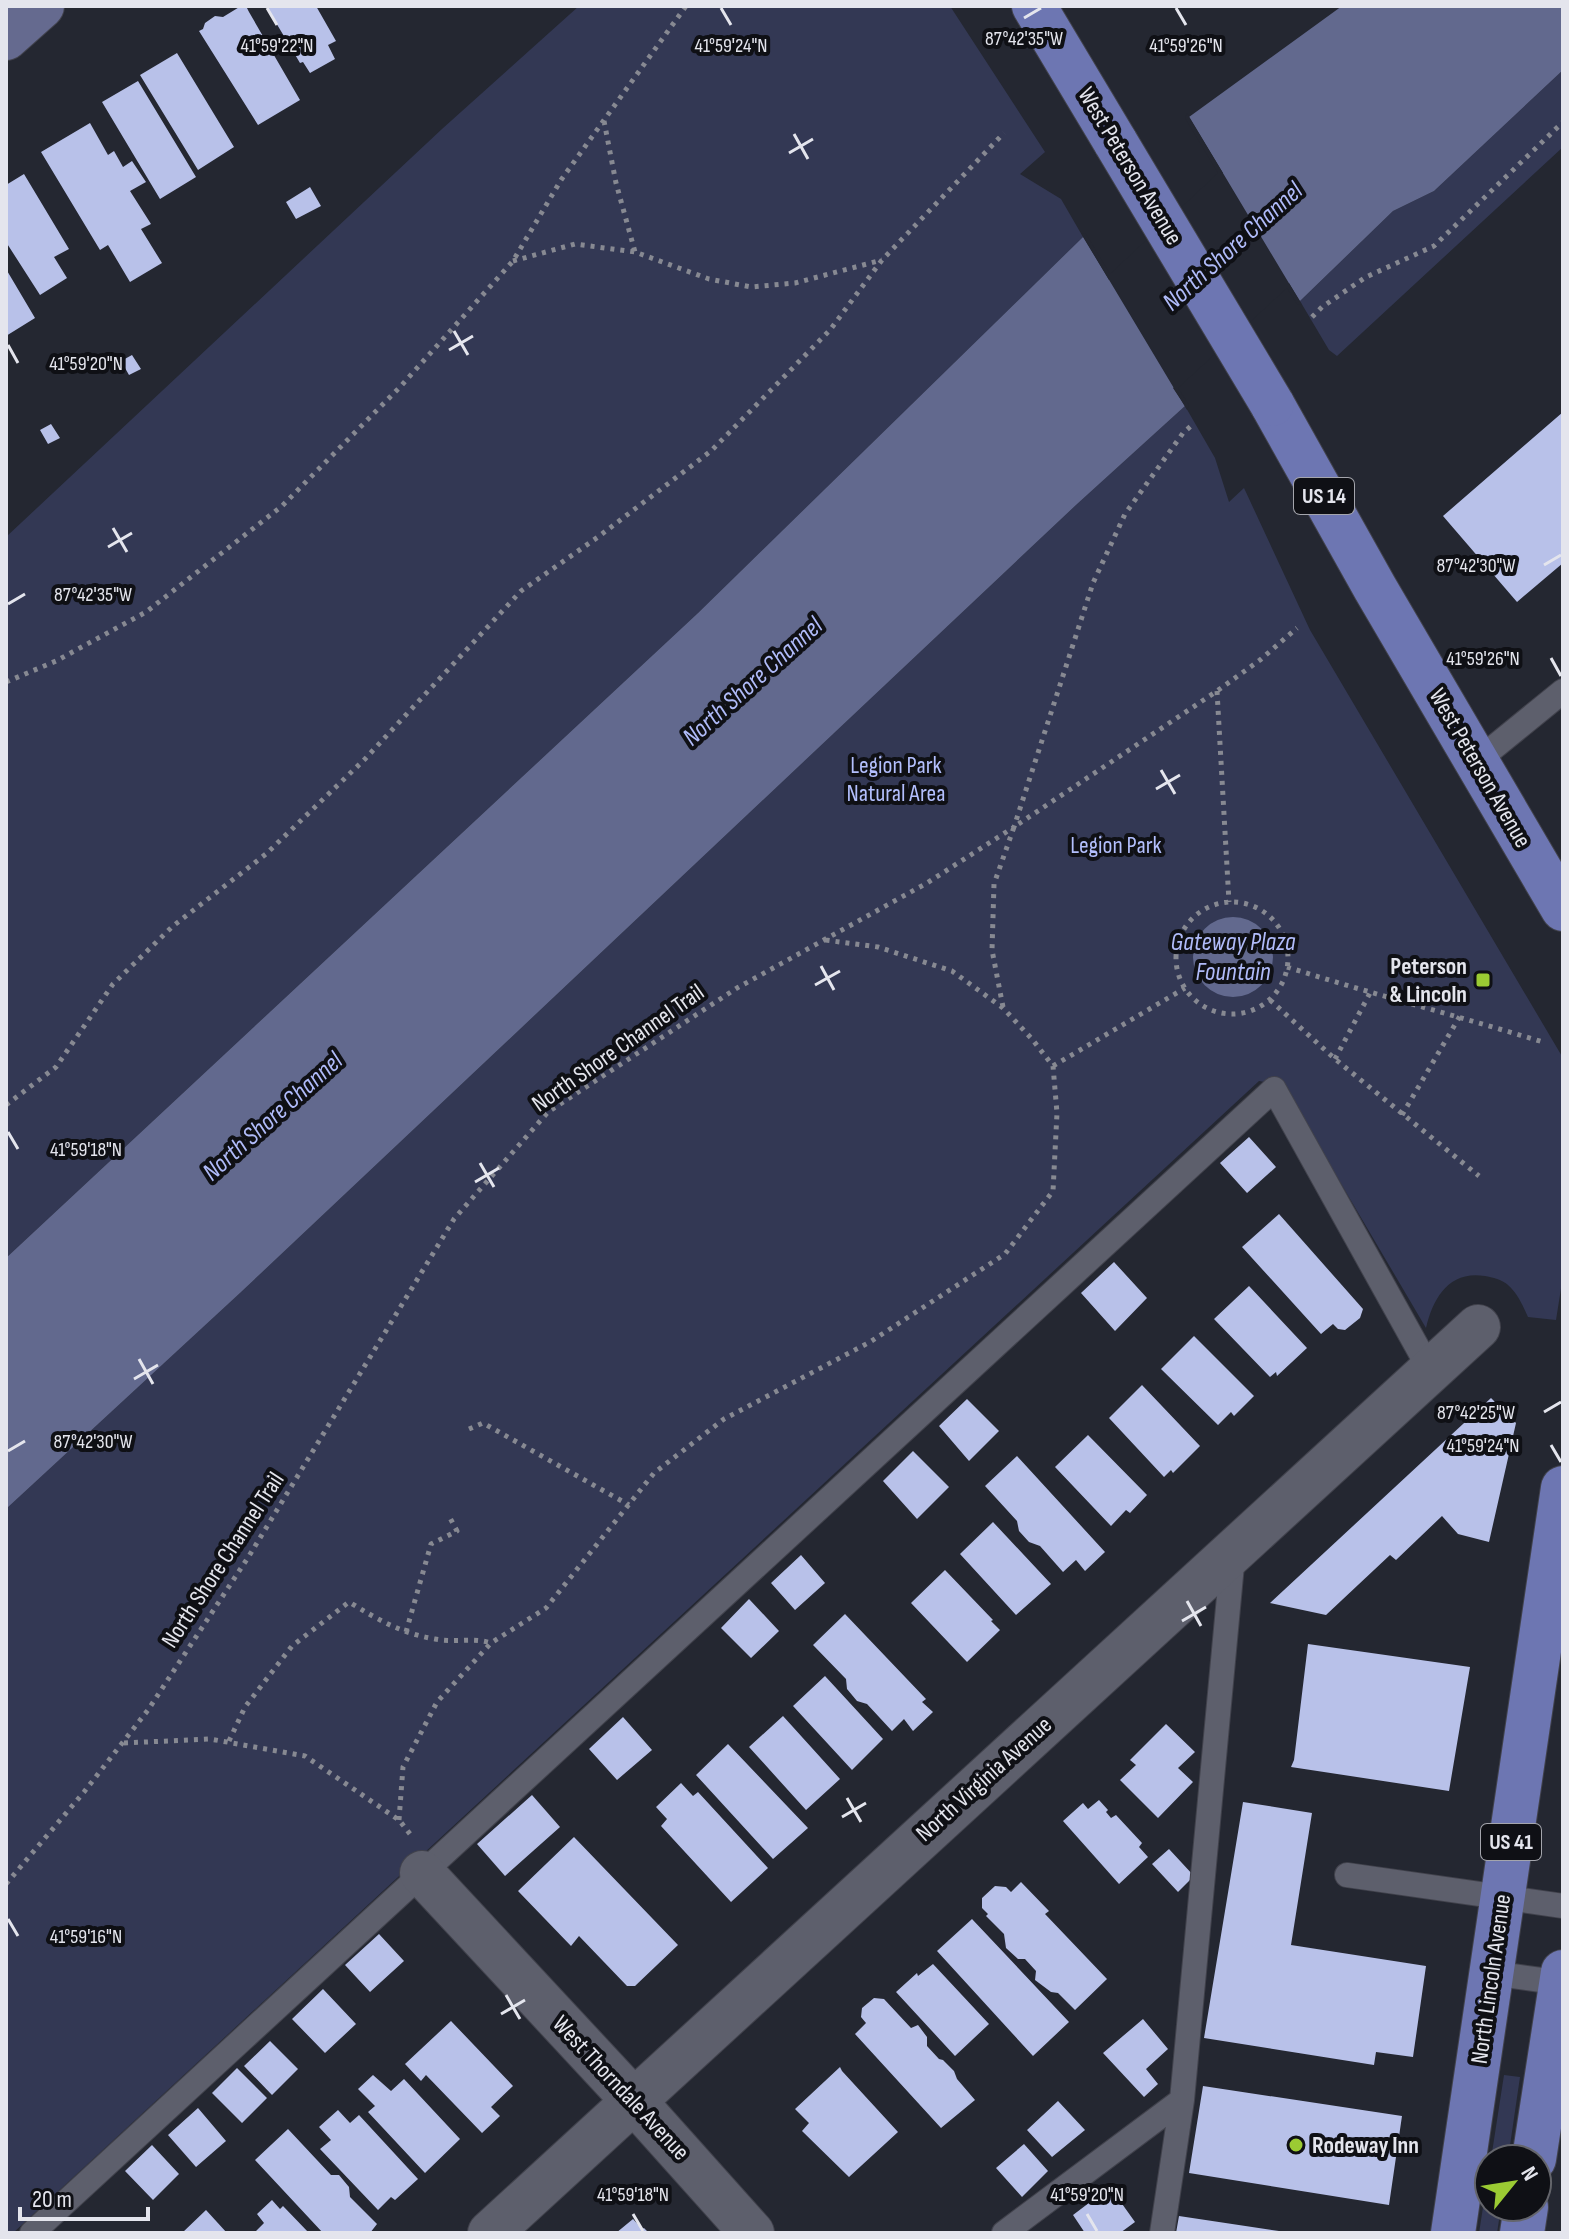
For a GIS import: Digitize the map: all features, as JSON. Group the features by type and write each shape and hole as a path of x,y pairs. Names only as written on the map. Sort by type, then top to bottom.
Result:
{"main road":[{"path":"6,38 42,6"},
{"name":"West Peterson Avenue","path":"1034,6 1272,404 1375,588 1563,909"},
{"name":"North Lincoln Avenue","path":"1453,2233 1563,1488"},
{"path":"1536,2143 1562,1979"}],"street":[{"name":"North Virginia Avenue","path":"490,2233 1478,1327"},
{"name":"West Thorndale Avenue","path":"428,1868 752,2233"}],"lane":[{"path":"1477,761 1563,691"},
{"path":"32,2233 1274,1089 1430,1370"},
{"path":"1162,2233 1182,2100 1233,1551"},
{"path":"1347,1875 1563,1906"},
{"path":"1491,1973 1562,1979"},
{"path":"1004,2233 1182,2100"}],"path":[{"path":"6,682 56,661 146,612 282,506 400,387 513,261 561,180 686,6"},
{"path":"603,119 635,252"},
{"path":"1312,317 1366,277 1434,246 1563,122"},
{"path":"6,1105 56,1067 113,984 173,926 266,854 332,791 521,591 711,451 830,330 882,260 1004,133"},
{"path":"513,261 575,244 635,252 709,279 751,287 795,283 882,260"},
{"path":"1003,1008 992,950 994,884 1093,583 1125,514 1191,426"},
{"name":"North Shore Channel Trail","path":"6,1884 148,1710 249,1556 454,1219 548,1112 737,988 927,883 1014,827 1217,691 1297,628"},
{"path":"1217,691 1229,902"},
{"path":"1229,902 1245,904 1261,910 1274,921 1288,951 1287,967 1282,985 1270,1000 1254,1011 1234,1015 1215,1012 1198,1003 1185,988 1177,970 1177,951 1183,933 1194,917 1210,907 1229,902"},
{"path":"399,1820 403,1767 437,1702 491,1643 546,1608 654,1473 724,1419 870,1342 1005,1254 1053,1191 1057,1113 1053,1066 1032,1039 1003,1008 952,971 878,947 824,940"},
{"path":"1287,967 1543,1042"},
{"path":"1053,1066 1185,988"},
{"path":"1335,1059 1370,993"},
{"path":"1270,1000 1335,1059 1479,1176"},
{"path":"1402,1115 1460,1016"},
{"path":"469,1429 483,1423 629,1505"},
{"path":"406,1632 431,1544 457,1531 450,1518"},
{"path":"229,1741 245,1707 292,1646 349,1602 394,1629 438,1640 482,1640 491,1643"},
{"path":"123,1743 210,1739 305,1756 399,1820 428,1868"}],"green space":[{"path":"579,6 950,6 1045,152 1020,174 1061,199 1083,237 698,613 6,1258 6,537 442,129"},
{"path":"1563,70 1563,147 1337,356 1329,350 1300,301 1393,211 1434,191"},
{"name":"Legion Park","path":"1185,406 1215,458 1229,502 1244,488 1310,630 1563,1058 1563,1276 1556,1320 1528,1317 1506,1283 1491,1277 1472,1275 1462,1277 1445,1288 1433,1306 1426,1328 1283,1085 1259,1081 13,2233 6,2233 6,1509"},
{"path":"1504,2075 1520,2077 1510,2143 1493,2143"},
{"path":"1481,2223 1499,2223 1497,2233 1479,2233"}],"water":[{"name":"North Shore Channel","path":"1342,6 1563,6 1563,70 1434,191 1393,211 1300,301 1289,283 1173,388 1185,406 6,1509 6,1258 698,613 1083,237 1109,280 1223,173 1189,117"},
{"name":"Gateway Plaza Fountain","path":"1225,917 1241,917 1262,928 1273,949 1273,965 1262,986 1241,997 1225,997 1211,991 1199,979 1193,965 1193,949 1199,935 1211,923"}],"pier":[{"path":"1187,113 1302,305 1297,304 1287,288 1178,388 1189,405 1187,410 1081,233 1086,234 1110,274 1218,173 1185,118"}],"building":[{"path":"246,6 300,100 258,125 199,31 215,16 223,17"},
{"path":"266,6 316,6 336,41 328,45 335,59 310,73 303,62 300,63"},
{"path":"177,53 234,147 198,170 140,75"},
{"path":"138,81 196,177 160,199 102,102"},
{"path":"90,123 108,155 114,151 123,167 132,161 146,182 130,191 151,224 141,229 162,263 130,282 108,245 100,250 41,152"},
{"path":"24,174 69,249 54,257 67,278 40,295 6,242 6,185"},
{"path":"310,187 321,206 296,219 286,202"},
{"path":"6,269 35,318 6,336"},
{"path":"132,355 141,369 129,375 121,361"},
{"path":"1563,412 1563,563 1517,602 1443,516"},
{"path":"51,424 60,438 48,444 40,430"},
{"path":"1249,1137 1276,1167 1247,1193 1220,1163"},
{"path":"1279,1214 1363,1309 1360,1318 1345,1330 1333,1324 1321,1334 1242,1247"},
{"path":"1114,1262 1147,1298 1115,1331 1081,1293"},
{"path":"1249,1286 1307,1348 1277,1376 1276,1372 1270,1377 1214,1319"},
{"path":"1194,1336 1254,1396 1234,1416 1231,1412 1218,1425 1161,1369"},
{"path":"1142,1385 1200,1446 1173,1473 1171,1470 1164,1477 1109,1418"},
{"path":"1491,1398 1516,1423 1489,1542 1458,1534 1442,1516 1396,1560 1390,1555 1326,1615 1270,1603"},
{"path":"967,1399 999,1431 969,1461 939,1426"},
{"path":"1088,1435 1147,1495 1130,1513 1126,1510 1111,1526 1055,1467"},
{"path":"913,1451 949,1487 917,1519 883,1481"},
{"path":"1017,1456 1105,1552 1085,1571 1076,1560 1063,1572 1040,1546 1029,1542 1019,1531 1017,1521 985,1486"},
{"path":"993,1522 1051,1584 1016,1615 960,1554"},
{"path":"801,1555 825,1583 795,1610 771,1583"},
{"path":"945,1570 1000,1630 967,1662 911,1603"},
{"path":"749,1599 779,1631 751,1658 721,1628"},
{"path":"845,1614 926,1699 922,1702 933,1712 913,1731 904,1719 892,1731 867,1704 857,1701 847,1689 846,1679 813,1645"},
{"path":"1308,1644 1470,1667 1449,1791 1291,1767"},
{"path":"825,1676 883,1739 852,1770 793,1706"},
{"path":"783,1716 840,1779 806,1810 749,1747"},
{"path":"623,1717 652,1750 617,1780 589,1749"},
{"path":"1166,1724 1195,1752 1178,1768 1193,1782 1158,1818 1120,1780 1136,1765 1130,1760"},
{"path":"728,1744 808,1828 773,1859 696,1775"},
{"path":"681,1783 693,1796 698,1792 768,1868 731,1902 661,1826 667,1819 656,1807"},
{"path":"532,1795 560,1827 505,1876 477,1844"},
{"path":"1099,1800 1111,1818 1116,1815 1142,1843 1139,1847 1148,1857 1119,1884 1063,1821 1083,1803 1088,1809"},
{"path":"1243,1802 1312,1813 1291,1945 1426,1966 1413,2057 1376,2052 1374,2065 1204,2038"},
{"path":"574,1837 678,1945 635,1986 627,1986 579,1936 571,1946 518,1891"},
{"path":"1169,1849 1194,1876 1178,1892 1152,1864"},
{"path":"1021,1882 1049,1911 1045,1914 1107,1979 1075,2010 1058,1993 1051,1992 1035,1980 1036,1971 1025,1959 1018,1959 1006,1948 1004,1934 982,1908 982,1898 995,1886 1006,1887 1011,1892"},
{"path":"972,1919 1069,2022 1033,2056 937,1951"},
{"path":"379,1934 404,1961 370,1992 345,1965"},
{"path":"933,1964 989,2024 955,2056 896,1992 917,1973 918,1976"},
{"path":"323,1989 356,2024 325,2053 292,2019"},
{"path":"874,1998 884,1999 911,2028 918,2025 927,2037 927,2046 954,2071 975,2100 941,2128 855,2034 866,2023 861,2017 862,2008"},
{"path":"1143,2019 1168,2049 1146,2069 1158,2084 1144,2097 1103,2053"},
{"path":"451,2021 513,2086 491,2107 500,2116 482,2133 426,2075 421,2081 405,2064"},
{"path":"270,2041 298,2069 272,2095 244,2066"},
{"path":"840,2067 898,2132 849,2177 802,2131 809,2123 795,2109"},
{"path":"237,2068 267,2098 242,2123 212,2093"},
{"path":"373,2075 391,2091 404,2079 460,2139 425,2173 368,2112 375,2106 358,2089"},
{"name":"Rodeway Inn","path":"1203,2086 1402,2116 1389,2205 1189,2173"},
{"path":"1058,2101 1085,2130 1052,2157 1027,2130"},
{"path":"198,2108 226,2141 196,2167 168,2135"},
{"path":"338,2110 350,2123 359,2115 418,2179 395,2200 391,2197 378,2210 320,2149 331,2140 319,2127"},
{"path":"288,2129 331,2175 339,2175 349,2187 350,2197 377,2224 370,2233 323,2233 255,2160"},
{"path":"1024,2144 1048,2171 1022,2197 996,2168"},
{"path":"152,2145 179,2174 153,2200 125,2171"},
{"path":"1110,2187 1135,2222 1120,2233 1085,2233 1073,2215"},
{"path":"272,2200 280,2209 283,2206 309,2233 254,2233 264,2223 257,2214"},
{"path":"206,2210 227,2233 182,2233"},
{"path":"1179,2216 1279,2231 1176,2233"},
{"path":"633,2219 649,2233 616,2233"}],"place":[{"name":"Peterson & Lincoln","path":"1483,980"},
{"name":"Rodeway Inn","path":"1296,2145"}],"park label":[{"name":"Legion Park Natural Area","path":"896,779"}]}
